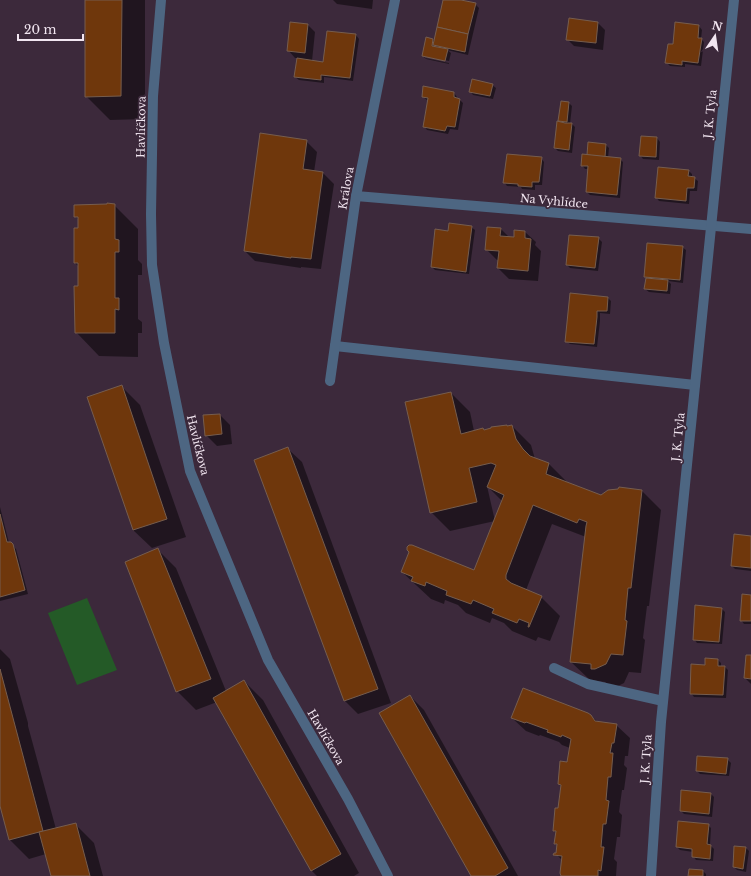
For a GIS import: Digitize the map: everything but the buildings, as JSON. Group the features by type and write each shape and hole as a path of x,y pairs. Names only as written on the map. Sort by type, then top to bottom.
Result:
{"street":[{"name":"Havlíčkova","path":"161,0 153,96 151,214 152,265 164,343 190,471 268,660 348,799 388,876"},
{"name":"Králova","path":"330,382 356,196 395,0"},
{"name":"J. K. Tyla","path":"651,876 663,702 734,0"},
{"name":"Na Vyhlídce","path":"356,196 751,229"},
{"path":"335,346 695,385"},
{"path":"554,668 588,684 663,702"}],"green space":[{"path":"87,598 117,670 77,685 48,613"}]}
